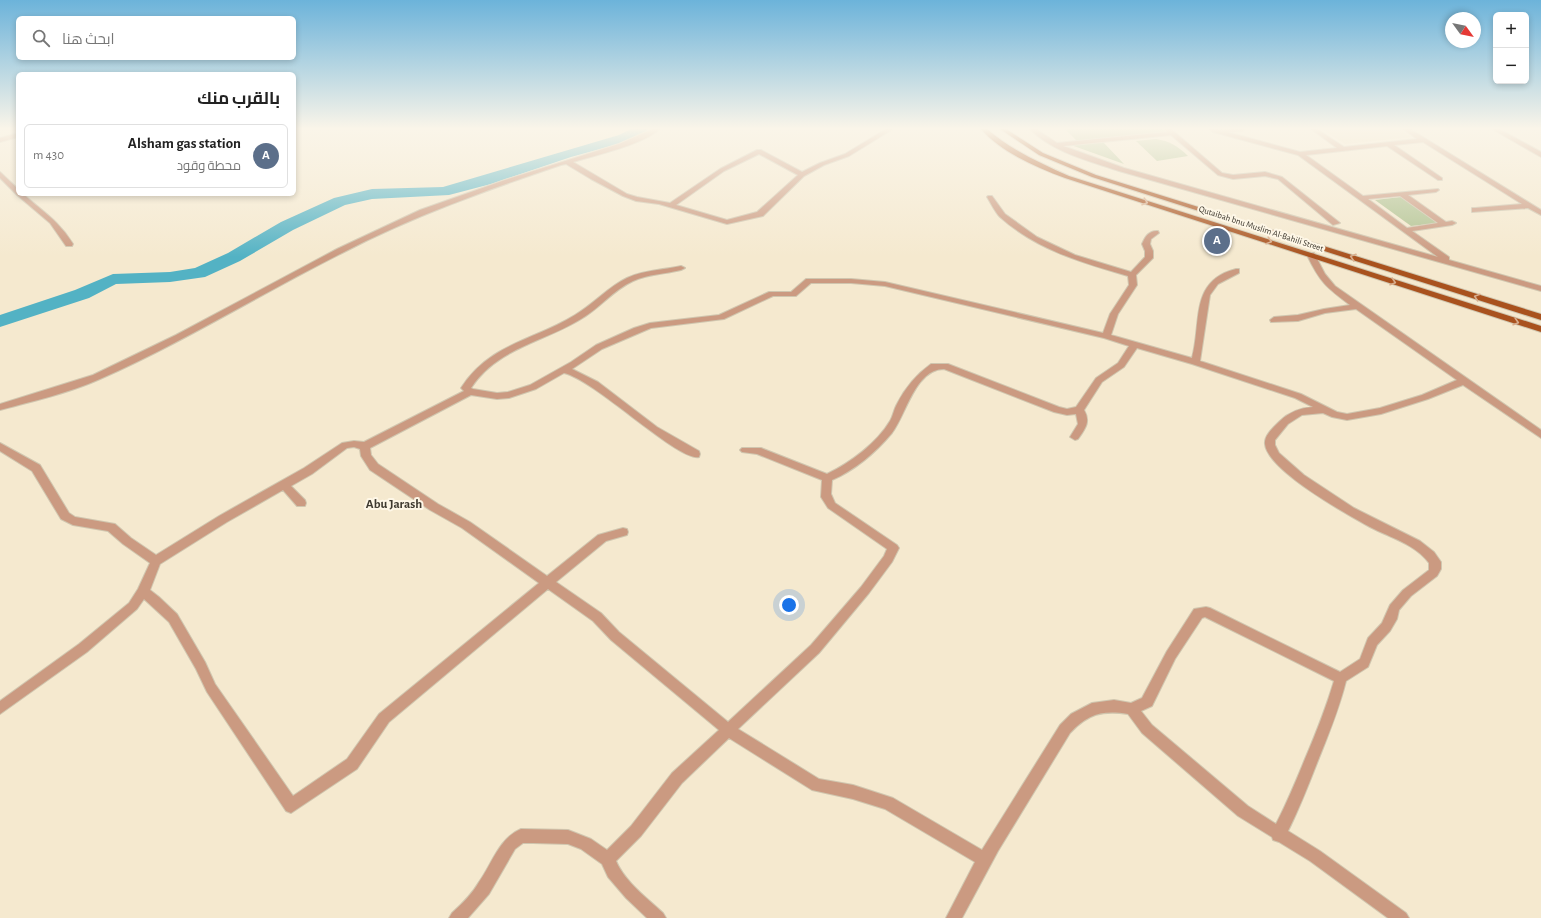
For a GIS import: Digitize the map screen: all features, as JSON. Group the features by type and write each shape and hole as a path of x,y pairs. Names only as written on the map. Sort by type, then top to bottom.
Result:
{"main road":[{"name":"Qutaibah bnu Muslim Al-Bahili Street","path":"1055,172 1066,177 1541,329"},
{"name":"Qutaibah bnu Muslim Al-Bahili Street","path":"1084,172 1541,317"}],"street":[{"path":"0,407 69,387 96,376 198,328 299,271 406,220 463,197 538,172"},
{"path":"583,172 625,195 671,205 727,222 760,214 802,175 808,172"},
{"path":"671,205 719,172"},
{"path":"796,172 802,175"},
{"path":"1135,172 1541,289"},
{"path":"1217,172 1220,174 1233,177 1265,174 1280,178 1336,223"},
{"path":"1325,172 1451,263"},
{"path":"1429,172 1440,179"},
{"path":"1475,172 1541,213"},
{"path":"0,174 16,191"},
{"path":"1362,198 1436,190"},
{"path":"1402,194 1448,224 1406,230"},
{"path":"22,196 49,217 58,227 69,244"},
{"path":"990,197 1002,215 1034,239 1072,257 1132,274"},
{"path":"1475,210 1529,206"},
{"path":"1132,274 1149,258 1149,251 1146,244 1148,238 1155,233"},
{"path":"1311,255 1321,275 1332,288 1541,435"},
{"path":"470,392 466,388 477,370 501,353 568,323 629,280 681,268"},
{"path":"1195,362 1199,352 1202,309 1205,296 1216,282 1236,270"},
{"path":"1106,336 1114,314 1134,285 1132,274"},
{"path":"0,708 116,622 133,606 143,592 156,561 223,519 308,471 345,445 354,444 365,446 470,392 497,396 509,395 533,387 599,347 637,330 650,326 721,317 772,294 794,294 809,281 851,280 885,284 1106,336 1134,346 1195,362 1280,389 1298,396 1323,410 1335,415 1347,417 1363,415 1425,397 1464,381"},
{"path":"1274,320 1298,318 1324,311 1358,306"},
{"path":"745,450 758,450 827,478 838,474 866,452 887,431 910,391 934,366 944,366 1057,410 1067,412 1079,410 1099,380 1121,365 1134,346"},
{"path":"563,370 570,370 582,376 635,413 649,426 695,454"},
{"path":"1075,437 1084,421 1084,417 1079,410"},
{"path":"1278,835 1291,810 1334,703 1341,678 1364,662 1369,653 1372,642 1391,619 1394,608 1407,593 1433,573 1435,569 1435,562 1422,548 1376,525 1324,495 1286,467 1275,454 1270,445 1271,438 1289,417 1299,412 1323,410"},
{"path":"0,446 36,468 65,516 73,521 111,527 127,541 156,561"},
{"path":"365,446 366,456 374,467 434,508 466,525 597,617 615,636 728,730 817,785 853,792 888,803 985,860"},
{"path":"607,858 618,851 638,830 659,798 677,778 815,649 865,590 888,559 892,548 883,538 836,510 827,500 825,490 827,478"},
{"path":"284,485 301,502"},
{"path":"143,592 155,600 173,618 202,666 211,688 291,806 352,764 384,718 548,582 602,538 623,532"},
{"path":"954,918 985,860 1066,730 1076,718 1092,709 1114,706 1132,709 1147,702 1171,655 1198,613 1206,612 1226,621 1341,678"},
{"path":"1132,709 1147,730 1243,811 1278,835 1316,856 1401,918"},
{"path":"457,918 468,908 484,889 510,844 521,836 568,837 586,844 607,858 613,872 631,893 658,918"}],"green space":[{"path":"1401,197 1439,223 1411,226 1375,200"}],"waterway":[{"path":"0,321 82,294 113,279 170,277 199,273 234,257 287,226 340,201 372,194 443,192 512,172"}],"place":[{"name":"Alsham gas station","path":"1217,241"}],"district":[{"name":"Abu Jarash","path":"394,504"}]}
